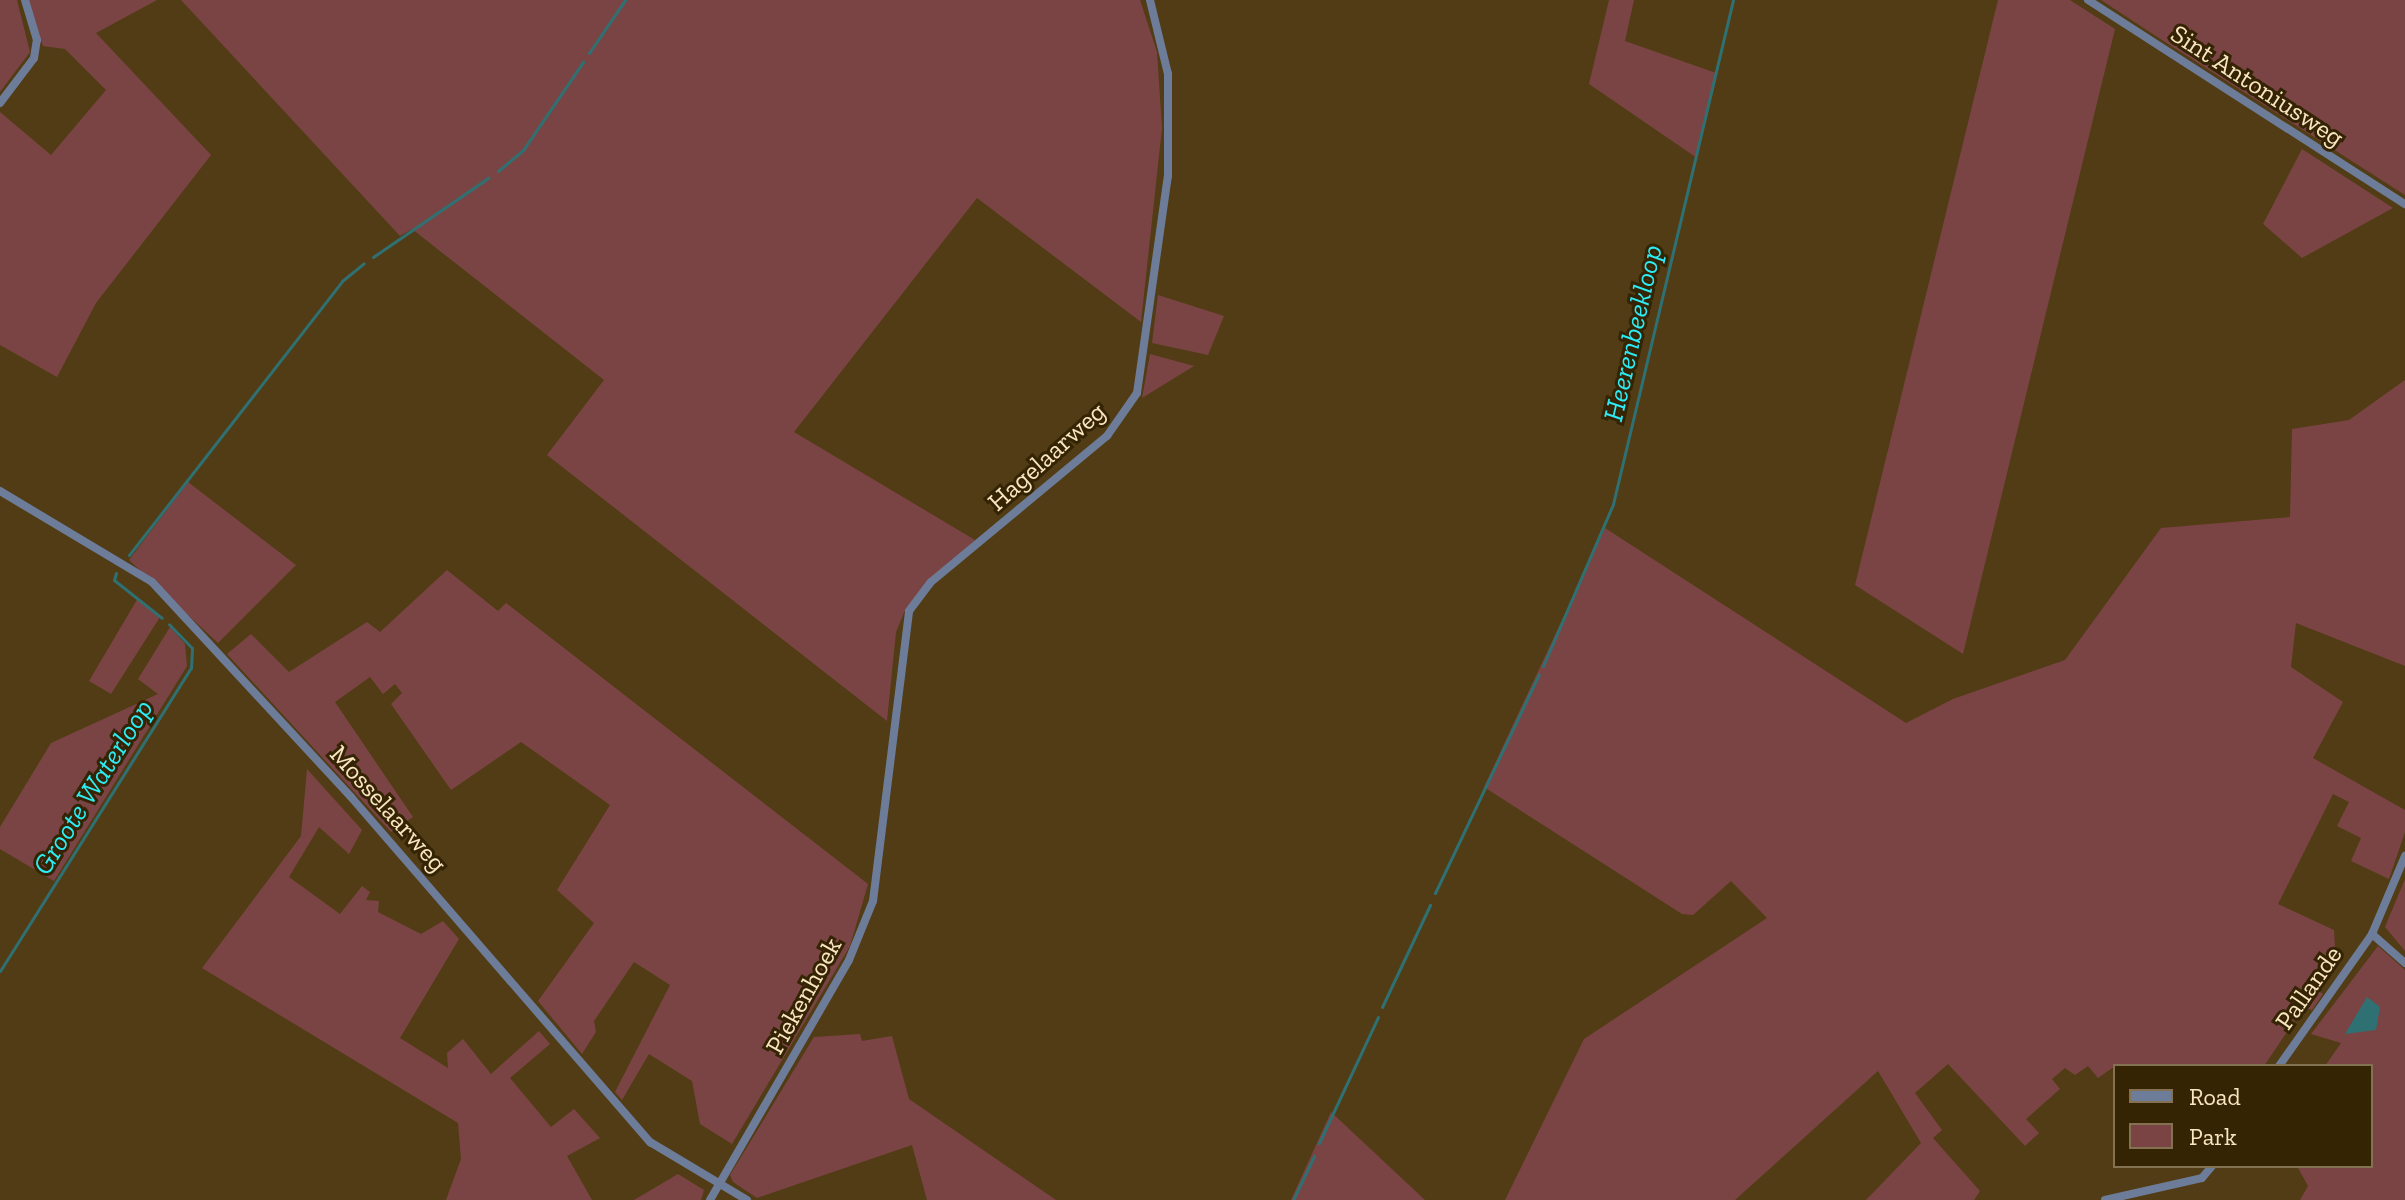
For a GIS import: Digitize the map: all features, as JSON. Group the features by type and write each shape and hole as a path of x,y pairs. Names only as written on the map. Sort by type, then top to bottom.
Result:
{"street":[{"path":"0,103 34,58 37,40 25,0"},
{"name":"Hagelaarweg","path":"888,815 901,637 914,602 1107,436 1137,393 1168,176 1168,74 1150,0"},
{"name":"Sint Antoniusweg","path":"2088,0 2405,204"},
{"name":"Mosselaarweg","path":"0,491 152,582 351,797 650,1142 747,1200"},
{"name":"Piekenhoek","path":"710,1200 864,927 888,815"},
{"name":"Pallande","path":"2280,1064 2372,934 2405,856"},
{"path":"2372,934 2405,963"},
{"path":"2105,1200 2202,1178 2210,1168"}],"green space":[{"path":"0,0 17,0 30,52 0,92"},
{"path":"28,0 157,0 96,33 211,155 96,303 57,377 0,345 0,112 51,155 106,90 65,49 43,46"},
{"path":"181,0 1140,0 1157,52 1162,128 1141,322 977,198 794,432 975,540 906,608 896,632 887,721 547,455 604,380 412,229 400,236"},
{"path":"1609,0 1634,0 1625,41 1716,73 1697,158 1589,84"},
{"path":"1998,0 2070,0 2115,29 1963,654 1855,585"},
{"path":"2101,0 2405,0 2405,195 2162,40"},
{"path":"2302,149 2393,208 2302,258 2263,224"},
{"path":"1158,295 1224,316 1208,355 1152,343"},
{"path":"1150,354 1194,366 1142,398"},
{"path":"2405,380 2405,666 2296,623 2291,667 2343,702 2313,758 2405,810 2405,832 2389,879 2351,861 2361,838 2337,826 2349,802 2333,794 2278,904 2334,930 2335,947 2306,982 2323,994 2312,1010 2304,1007 2265,1064 2113,1064 2113,1067 2098,1078 2088,1066 2075,1075 2065,1068 2052,1079 2060,1089 2026,1119 2039,1133 2025,1146 1948,1064 1915,1093 1942,1130 1933,1138 1980,1191 1974,1200 1866,1200 1921,1143 1878,1071 1735,1200 1505,1200 1584,1039 1767,918 1731,881 1693,915 1682,914 1484,787 1605,528 1906,723 1953,699 2065,660 2161,528 2290,517 2292,429 2349,420"},
{"path":"188,482 296,565 218,643 129,560"},
{"path":"447,570 498,611 506,603 868,884 850,946 732,1144 700,1124 692,1081 649,1054 622,1100 615,1092 670,985 634,962 594,1021 596,1032 582,1054 538,1001 594,923 557,890 610,805 521,742 451,790 391,704 402,693 395,684 383,694 370,677 335,702 413,817 391,832 227,654 251,634 289,672 367,622 380,632"},
{"path":"138,598 160,617 111,694 89,681"},
{"path":"170,627 185,644 187,666 54,881 0,849 0,827 51,743 158,694 138,679"},
{"path":"307,769 362,830 349,854 319,827 289,877 340,914 362,886 370,892 366,900 379,901 378,912 421,934 443,921 459,939 400,1038 448,1068 447,1053 463,1039 491,1074 539,1031 550,1044 510,1078 551,1127 574,1109 600,1138 567,1156 592,1200 446,1200 461,1159 458,1123 202,968 301,836"},
{"path":"2405,879 2405,951 2385,927"},
{"path":"2378,946 2405,970 2405,1200 2300,1200 2308,1186 2298,1168 2373,1168 2373,1064 2326,1064 2341,1043 2311,1034"},
{"path":"860,1034 862,1041 892,1036 909,1099 1056,1200 927,1200 912,1145 757,1198 733,1182 730,1175 814,1037"},
{"path":"1331,1112 1425,1200 1291,1200"},
{"path":"678,1174 704,1190 701,1200 634,1200"}],"water":[{"path":"2367,997 2380,1007 2376,1030 2345,1034"}],"waterway":[{"name":"Groote Waterloop","path":"589,53 625,0"},
{"name":"Heerenbeekloop","path":"1543,666 1613,504 1733,0"},
{"name":"Groote Waterloop","path":"498,171 523,150 583,62"},
{"name":"Groote Waterloop","path":"373,257 488,178"},
{"name":"Groote Waterloop","path":"129,555 342,281 364,263"},
{"name":"Groote Waterloop","path":"116,573 114,580 162,618"},
{"name":"Groote Waterloop","path":"0,971 191,668 192,648 169,624"},
{"name":"Heerenbeekloop","path":"1435,893 1539,674"},
{"name":"Heerenbeekloop","path":"1382,1007 1430,905"},
{"name":"Heerenbeekloop","path":"1319,1143 1378,1017"},
{"name":"Heerenbeekloop","path":"1293,1200 1314,1156"}]}
